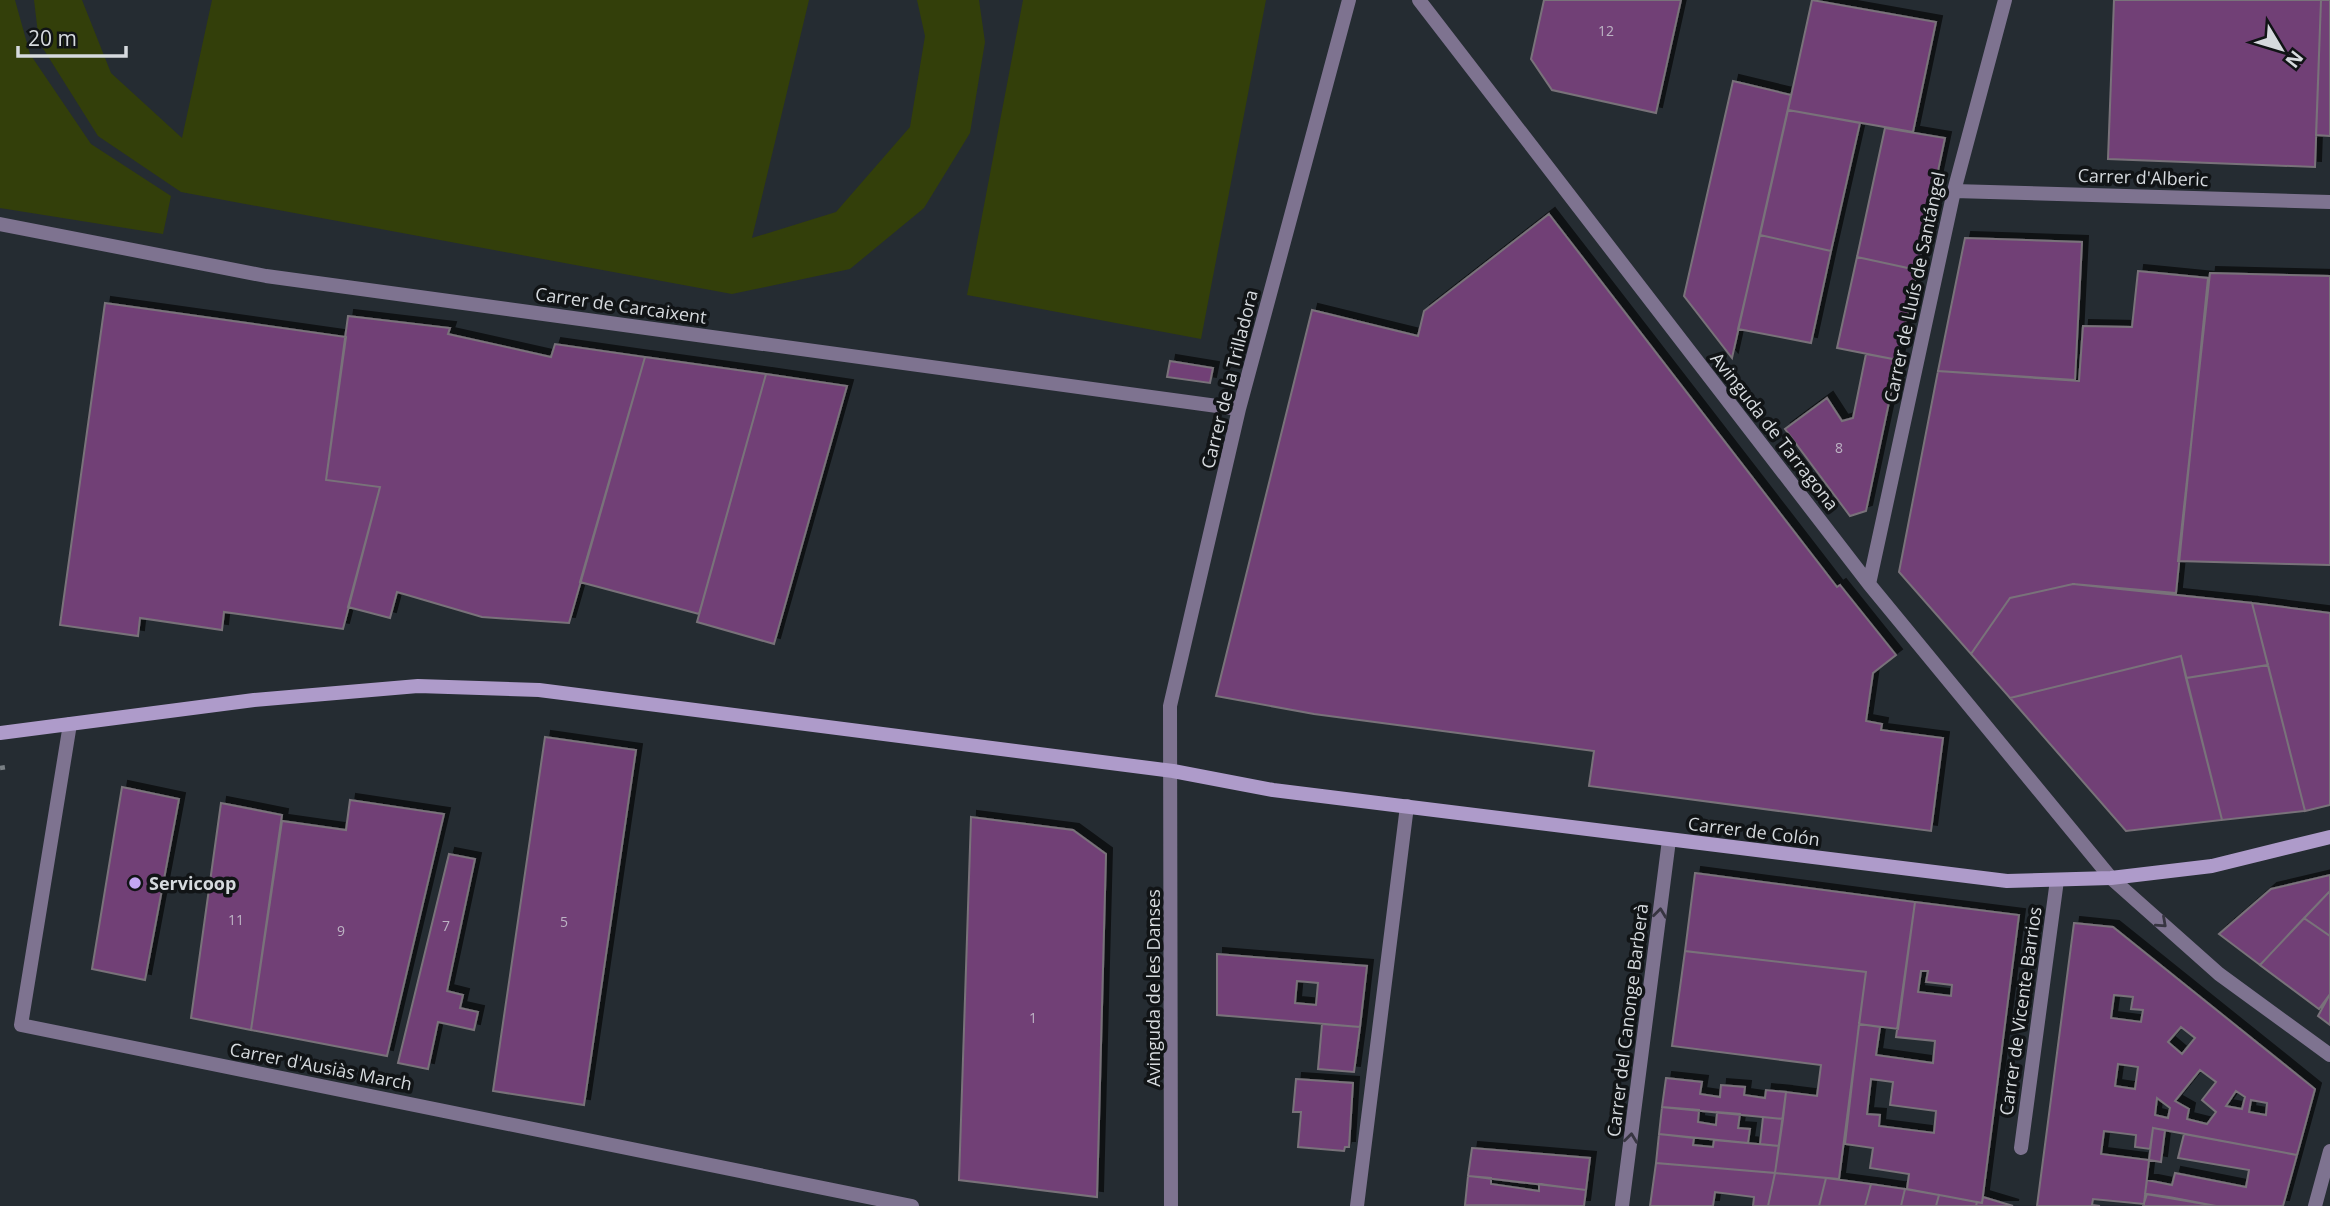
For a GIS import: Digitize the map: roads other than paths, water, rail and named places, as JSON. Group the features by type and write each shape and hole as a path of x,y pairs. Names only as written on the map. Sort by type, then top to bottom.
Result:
{"street":[{"name":"Carrer de la Trilladora","path":"1172,771 1170,706 1239,410 1349,0"},
{"name":"Avinguda de Tarragona","path":"1419,0 1869,584 2111,878 2219,974 2330,1055"},
{"name":"Carrer de Lluís de Santángel","path":"1869,584 1954,191 2005,0"},
{"name":"Carrer d'Alberic","path":"1954,191 2330,202"},
{"name":"Carrer de Carcaixent","path":"0,224 265,276 1239,410"},
{"name":"Carrer de Colón","path":"0,733 254,700 418,686 539,690 1172,771 1273,790 2007,880 2111,878 2212,866 2330,837"},
{"name":"Carrer d'Ausiàs March","path":"70,724 21,1025 912,1206"},
{"name":"Avinguda de les Danses","path":"1171,1206 1172,771"},
{"path":"1357,1206 1407,806"},
{"name":"Carrer del Canonge Barberà","path":"1622,1206 1670,840"},
{"name":"Carrer de Vicente Barrios","path":"2021,1148 2057,880"},
{"path":"2315,1206 2330,1151"}],"place":[{"name":"Servicoop","path":"135,883"}]}
